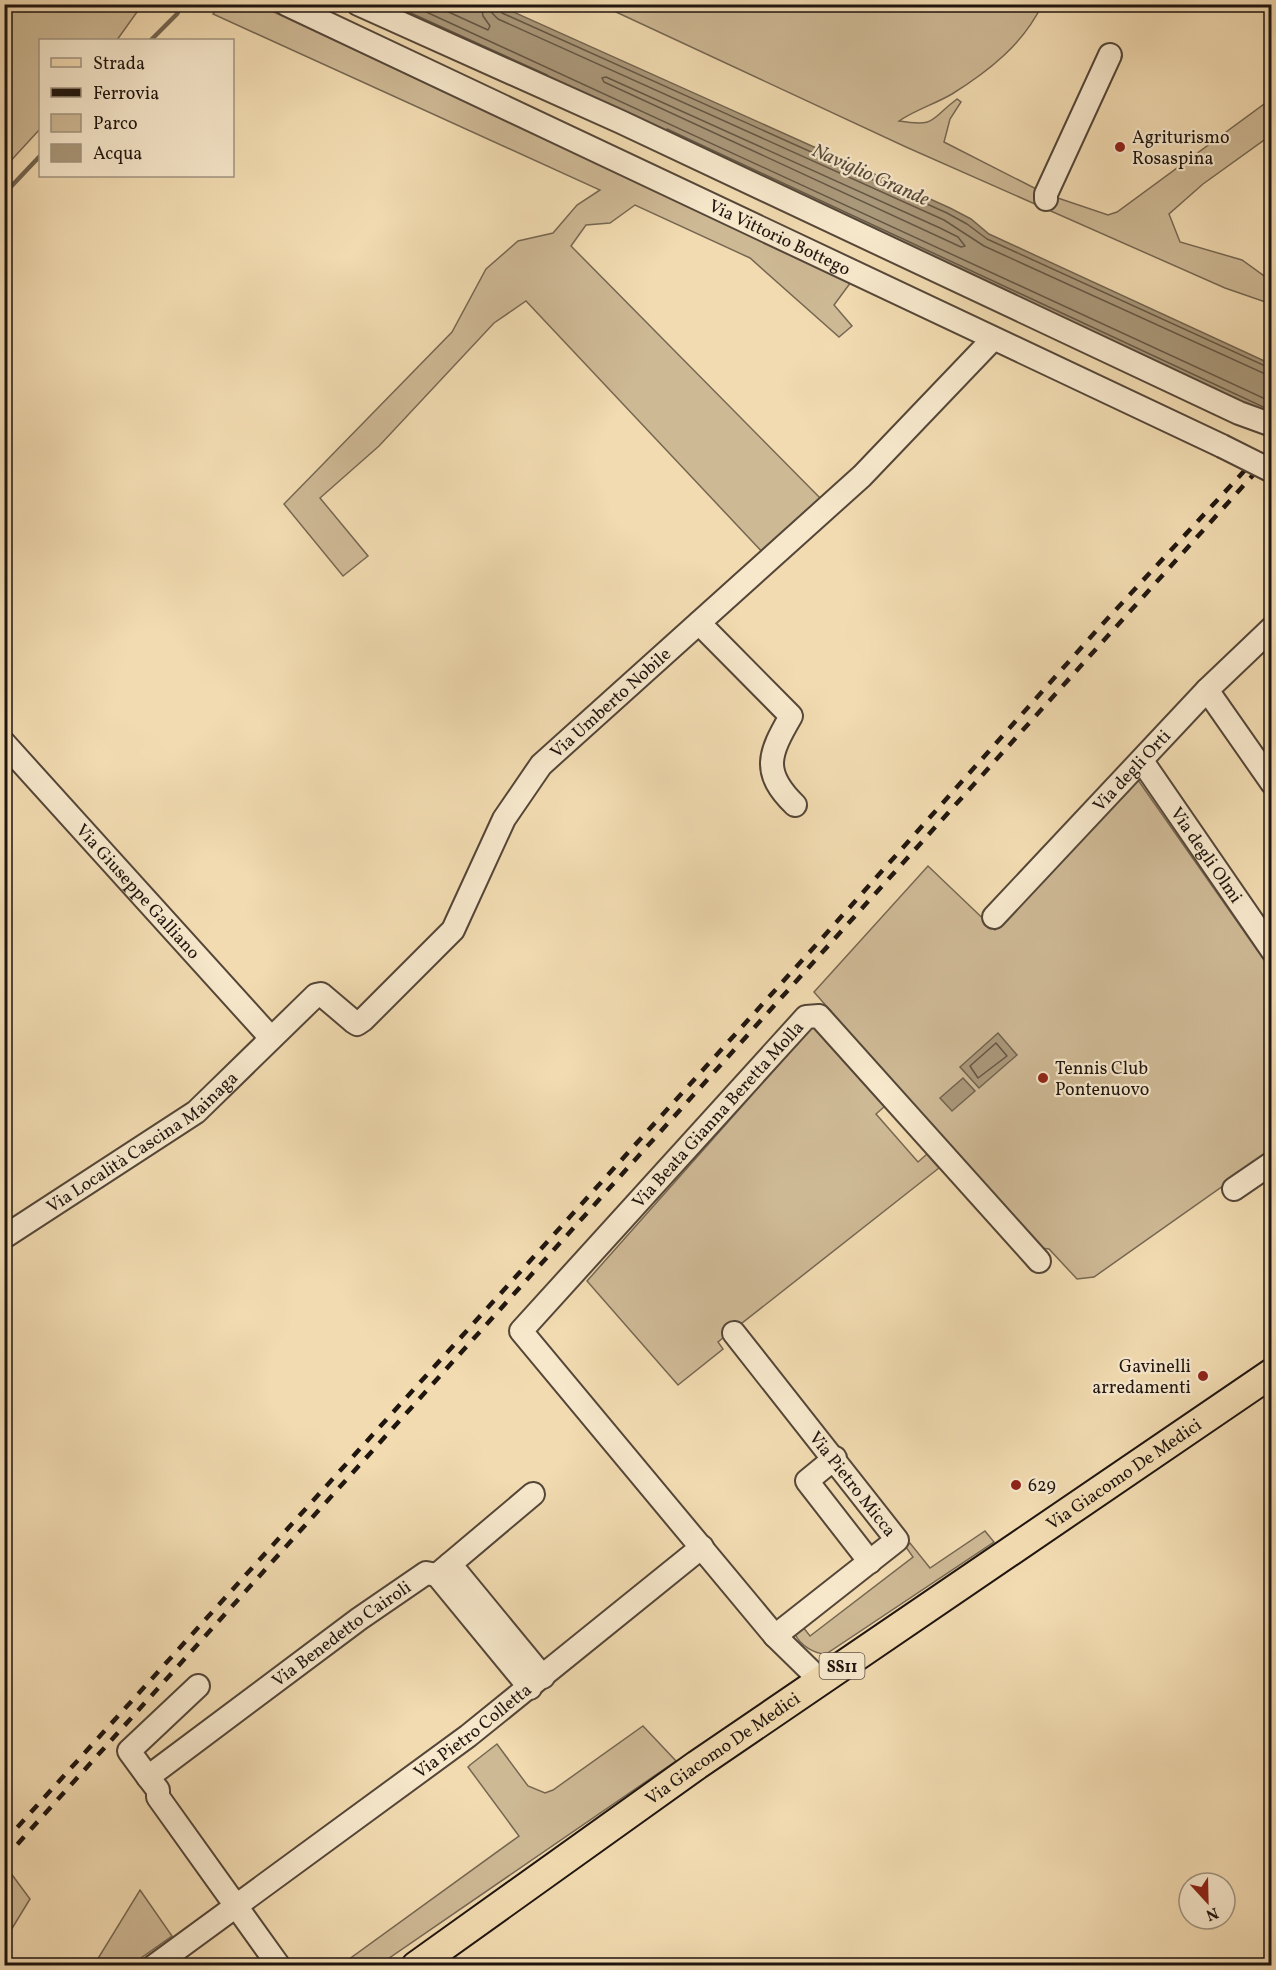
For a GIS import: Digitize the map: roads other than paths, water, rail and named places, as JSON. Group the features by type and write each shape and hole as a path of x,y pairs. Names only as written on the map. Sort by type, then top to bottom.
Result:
{"main road":[{"name":"Via Giacomo De Medici","path":"416,1965 697,1765 1272,1373"}],"street":[{"name":"Via Vittorio Bottego","path":"286,4 1272,471"},
{"path":"358,4 621,122 1239,413 1272,425"},
{"path":"1046,199 1046,194 1110,55"},
{"name":"Via Umberto Nobile","path":"271,1038 316,995 321,994 357,1024 363,1020 453,930 504,819 542,765 560,746 862,476 993,339"},
{"path":"699,623 790,716 777,740 771,769 780,790 795,805"},
{"name":"Via degli Orti","path":"994,918 1207,690 1272,627"},
{"path":"1207,690 1272,783"},
{"name":"Via Giuseppe Galliano","path":"4,743 271,1038"},
{"name":"Via degli Olmi","path":"1142,761 1268,937"},
{"name":"Via Beata Gianna Beretta Molla","path":"702,1547 521,1331 806,1017 819,1016 1039,1261"},
{"name":"Via Località Cascina Mainaga","path":"4,1237 195,1112 271,1038"},
{"path":"1234,1189 1272,1164"},
{"name":"Via Pietro Micca","path":"734,1333 835,1458 897,1540 775,1636"},
{"path":"835,1458 807,1481 870,1562"},
{"name":"Via Benedetto Cairoli","path":"148,1776 426,1573 444,1569 532,1494"},
{"path":"702,1547 775,1636 820,1681"},
{"name":"Via Pietro Colletta","path":"154,1965 536,1682 702,1547"},
{"path":"444,1569 536,1682"},
{"path":"198,1686 129,1751 158,1790 158,1797 279,1965"}],"water":[{"name":"Naviglio Grande","path":"376,5 498,5 950,208 971,219 989,234 1271,364 1271,417"},
{"path":"998,1033 1017,1055 979,1088 960,1067"},
{"path":"963,1078 975,1091 952,1111 940,1098"}],"waterway":[{"path":"152,39 177,14 181,5"},
{"path":"4,194 39,157"}],"railway":[{"path":"4,1842 816,945 1097,630 1272,441"},
{"path":"4,1859 1272,454"}],"place":[{"name":"Agriturismo Rosaspina","path":"1120,147"},
{"name":"Tennis Club Pontenuovo","path":"1043,1078"},
{"name":"Gavinelli arredamenti","path":"1203,1376"},
{"name":"629","path":"1016,1485"}]}
